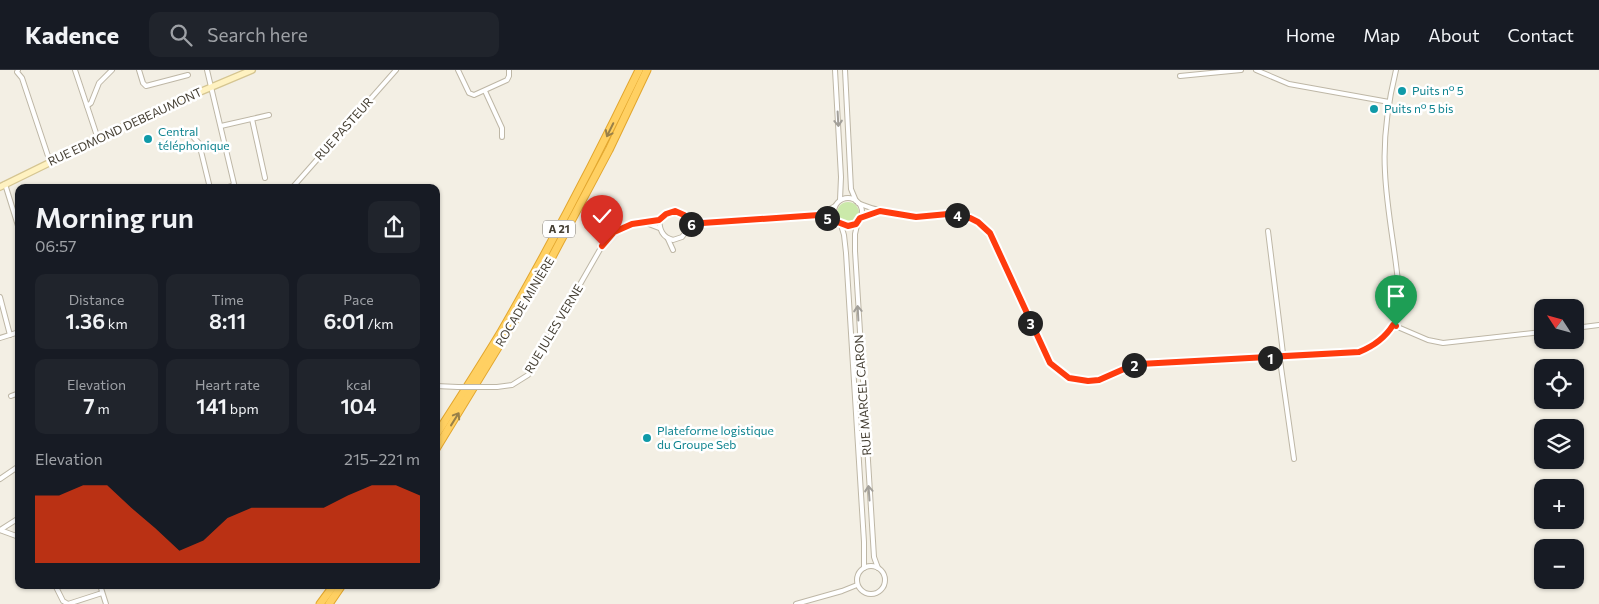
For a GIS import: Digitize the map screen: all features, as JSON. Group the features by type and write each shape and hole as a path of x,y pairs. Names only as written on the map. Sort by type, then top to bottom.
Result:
{"highway":[{"name":"ROCADE MINIÈRE","path":"440,429 500,334 537,268 602,147 639,70"},
{"name":"ROCADE MINIÈRE","path":"440,442 544,272 609,150 647,70"},
{"path":"320,604 331,589"},
{"path":"329,604 339,589"}],"main road":[{"name":"RUE EDMOND DEBEAUMONT","path":"3,186 98,139 252,70"}],"street":[{"path":"12,70 18,71 22,78 50,162"},
{"path":"75,70 98,139"},
{"path":"87,106 91,103 99,83 112,70"},
{"path":"139,70 143,83 146,86 188,75"},
{"path":"207,70 234,184"},
{"name":"RUE PASTEUR","path":"296,184 396,70"},
{"path":"458,70 468,93 474,95 507,80 509,70"},
{"path":"835,70 841,176 840,200"},
{"path":"845,70 851,189 862,210 859,220"},
{"path":"1180,76 1241,70"},
{"path":"1256,70 1290,84 1389,102"},
{"path":"819,215 840,200 847,198 880,211 916,217 948,214 978,222 990,233 1048,361 1069,378 1082,381 1099,380 1133,365 1140,364 1359,352 1372,347 1383,338 1393,325 1400,306 1385,174 1389,102 1396,70"},
{"path":"485,91 502,128 502,137"},
{"path":"221,126 269,115"},
{"path":"252,119 265,178"},
{"path":"194,138 199,143 209,184"},
{"path":"3,186 15,218"},
{"path":"834,206 833,214 836,221"},
{"path":"675,211 684,215 688,224 686,234 678,240 672,250 668,239 660,228 659,220 666,214 675,211"},
{"path":"688,224 819,215 836,221 841,225 848,226 880,211"},
{"name":"RUE JULES VERNE","path":"440,386 497,388 512,385 528,375 602,246 614,232 632,224 659,220"},
{"name":"RUE MARCEL CARON","path":"859,220 855,234 855,251 862,392 874,557 878,568"},
{"path":"646,223 660,228"},
{"name":"RUE MARCEL CARON","path":"841,225 846,253 864,568"},
{"path":"1268,231 1294,459"},
{"path":"668,239 678,240"},
{"path":"0,297 10,335"},
{"path":"1393,325 1428,340 1443,343 1534,333"},
{"path":"1584,327 1599,325"},
{"path":"0,338 15,333"},
{"path":"11,396 15,394"},
{"path":"0,479 15,469"},
{"path":"15,521 0,530 15,538"},
{"path":"870,566 878,568 884,573 885,579 882,590 877,594 871,595 860,590 857,585 858,575 864,568 870,566"},
{"path":"796,604 857,585"},
{"path":"57,589 64,602 68,604 102,592"},
{"path":"101,589 106,604"}],"green space":[{"path":"848,202 856,205 859,213 856,221 848,224 840,221 837,213 840,205"}],"place":[{"name":"Puits n° 5","path":"1402,91"},
{"name":"Puits n° 5 bis","path":"1374,109"},
{"name":"Central téléphonique","path":"148,139"},
{"name":"Plateforme logistique du Groupe Seb","path":"647,438"}],"route":[{"path":"602,246 614,232 632,224 659,220 666,214 675,211 684,215 688,224 819,215 844,226 852,226 860,218 880,211 916,217 948,214 970,218 978,222 990,233 1048,361 1069,378 1082,381 1099,380 1133,365 1140,364 1359,352 1372,347 1383,338 1393,325 1396,326"}]}
